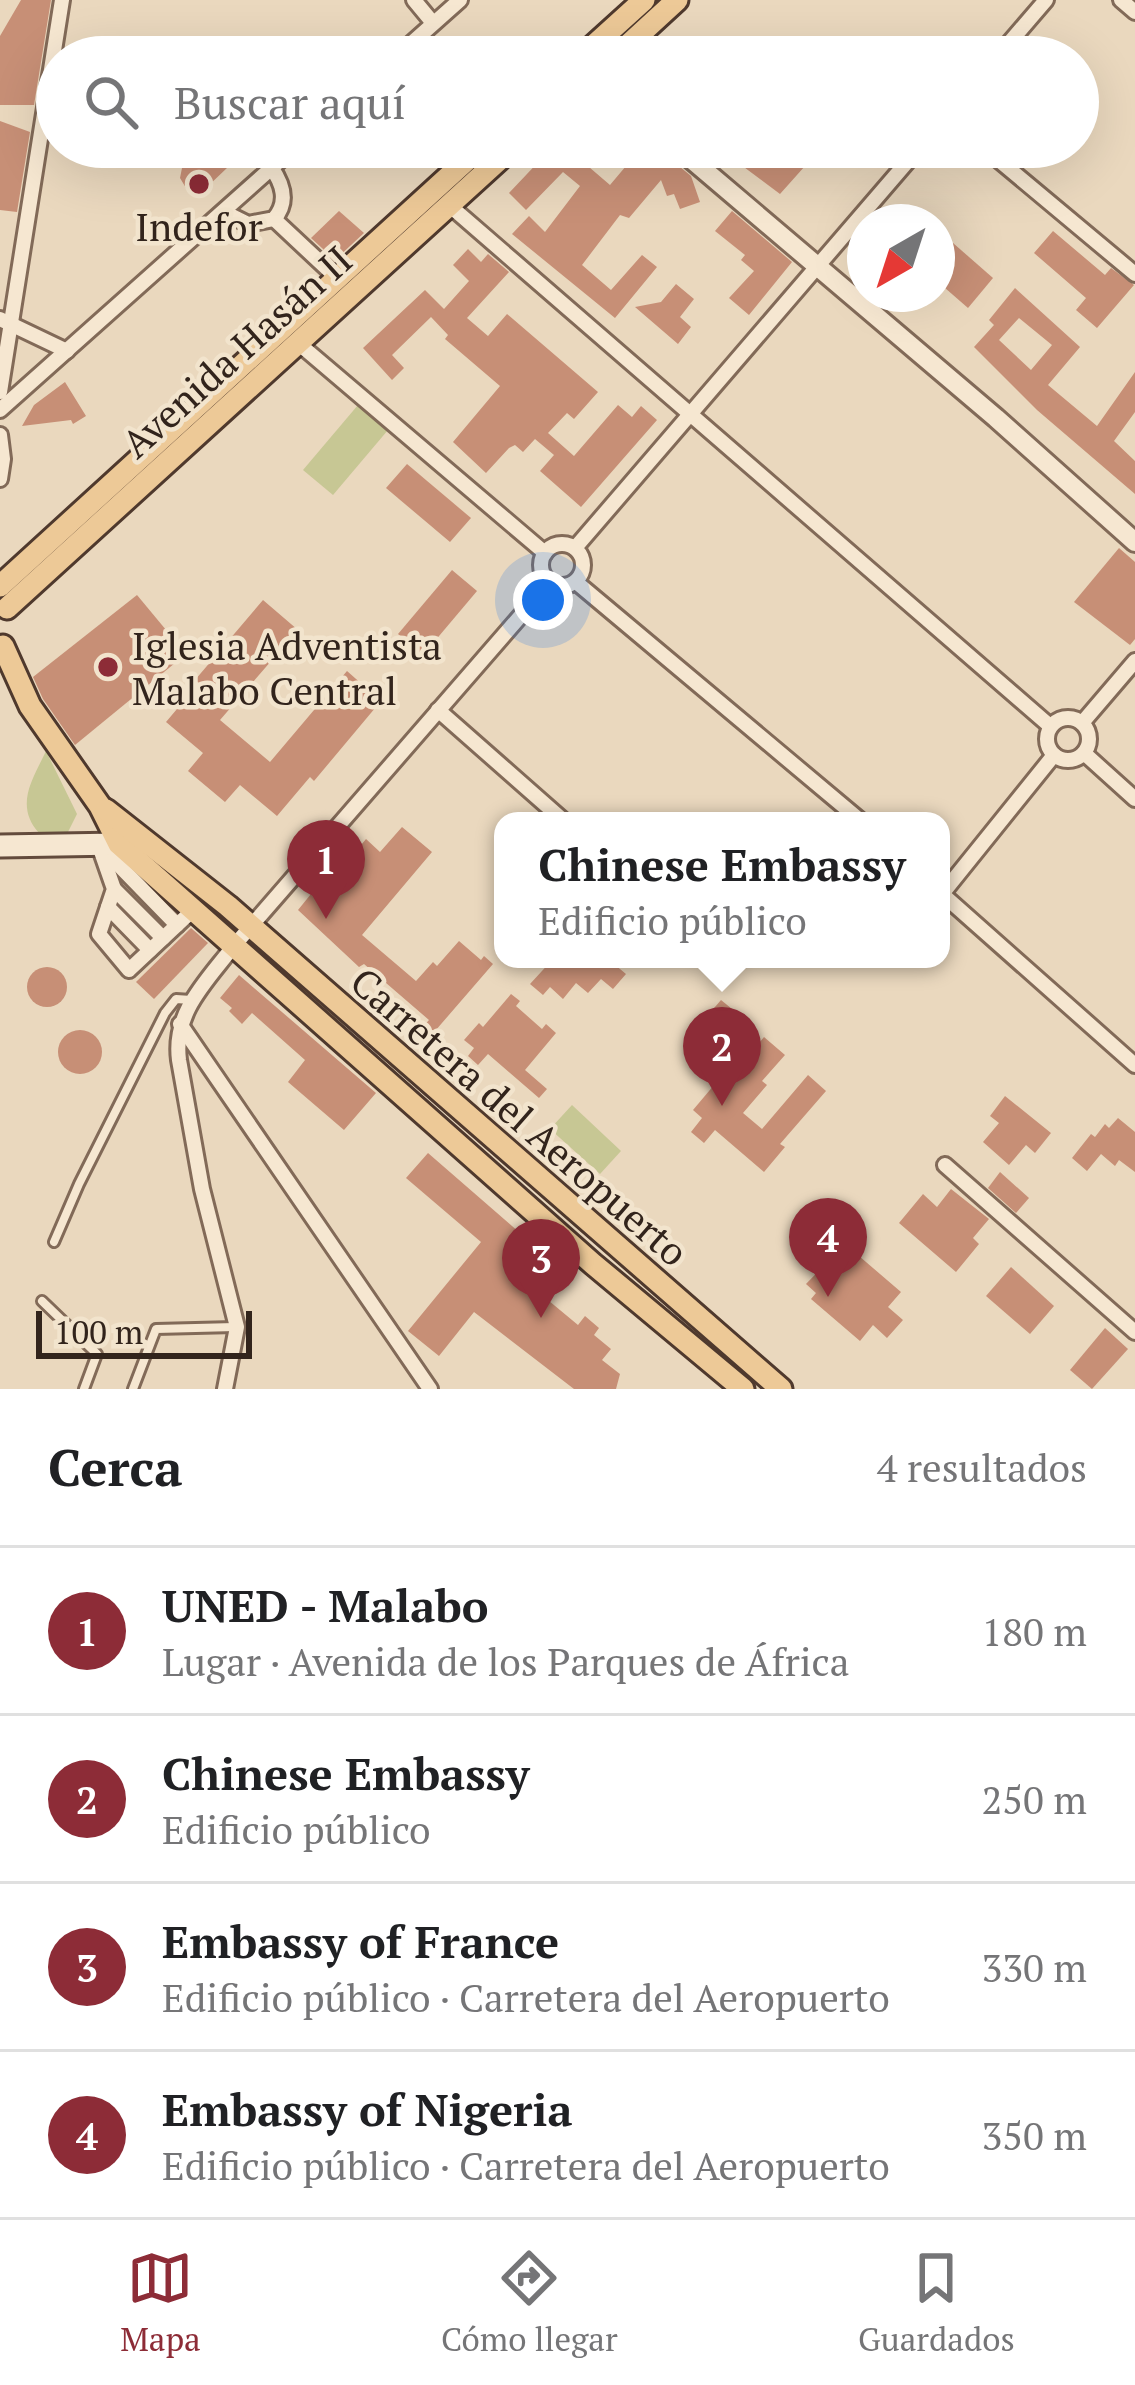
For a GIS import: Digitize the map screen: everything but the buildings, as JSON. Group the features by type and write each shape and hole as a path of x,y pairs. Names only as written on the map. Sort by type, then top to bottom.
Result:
{"main road":[{"path":"604,36 644,0"},
{"path":"638,36 677,0"},
{"name":"Avenida Hasán II","path":"2,597 458,168"},
{"name":"Avenida Hasán II","path":"2,597 298,344 490,168"},
{"path":"1,647 10,628 2,597"},
{"name":"Carretera del Aeropuerto","path":"1,647 30,706 100,806 119,842 184,918 232,948 743,1389"},
{"name":"Carretera del Aeropuerto","path":"0,680 30,706"},
{"path":"0,846 119,842"},
{"name":"Carretera del Aeropuerto","path":"119,842 250,927 781,1389"}],"street":[{"path":"56,36 62,0"},
{"path":"414,0 434,23"},
{"path":"419,36 460,0"},
{"path":"1015,36 1046,0"},
{"path":"1121,0 1135,12"},
{"path":"0,392 5,321 36,146"},
{"path":"0,410 271,168"},
{"path":"224,212 248,224 274,218 282,207 283,191 272,168"},
{"path":"702,168 1135,542"},
{"path":"575,548 902,168"},
{"path":"1008,168 1135,274"},
{"path":"449,205 1050,726"},
{"path":"274,218 337,278"},
{"path":"5,321 67,351"},
{"path":"298,344 545,553"},
{"path":"0,435 0,479"},
{"path":"557,544 575,548 584,565 576,582 563,586 550,582 541,566 545,553 557,544"},
{"path":"225,1389 237,1327 202,1189 179,1060 180,1024 191,1000 232,948 550,582"},
{"path":"576,582 850,812"},
{"path":"1082,723 1135,661"},
{"path":"439,710 554,812"},
{"path":"1068,717 1082,723 1089,740 1084,753 1066,760 1054,754 1047,743 1050,726 1068,717"},
{"path":"1084,753 1135,799"},
{"path":"950,883 1054,754"},
{"path":"119,842 114,889 99,934 129,970 184,918"},
{"path":"114,889 163,938"},
{"path":"950,902 1135,1065"},
{"path":"108,907 150,950"},
{"path":"180,1024 244,1111 430,1389"},
{"path":"945,1165 1135,1332"}],"lane":[{"path":"54,1243 165,1013 176,999 191,1000"},
{"path":"42,1300 97,1354 84,1389"},
{"path":"133,1389 156,1329 237,1327"}],"green space":[{"path":"358,405 388,430 333,495 303,470"},
{"path":"46,751 77,814 68,832 39,833 28,812 28,792"},
{"path":"572,1105 621,1151 600,1174 550,1129"}],"place":[{"name":"Indefor","path":"199,184"},
{"name":"Iglesia Adventista Malabo Central","path":"108,667"},
{"name":"UNED - Malabo","path":"326,919"},
{"name":"Chinese Embassy","path":"722,1106"},
{"name":"Embassy of Nigeria","path":"828,1297"},
{"name":"Embassy of France","path":"541,1318"}]}
